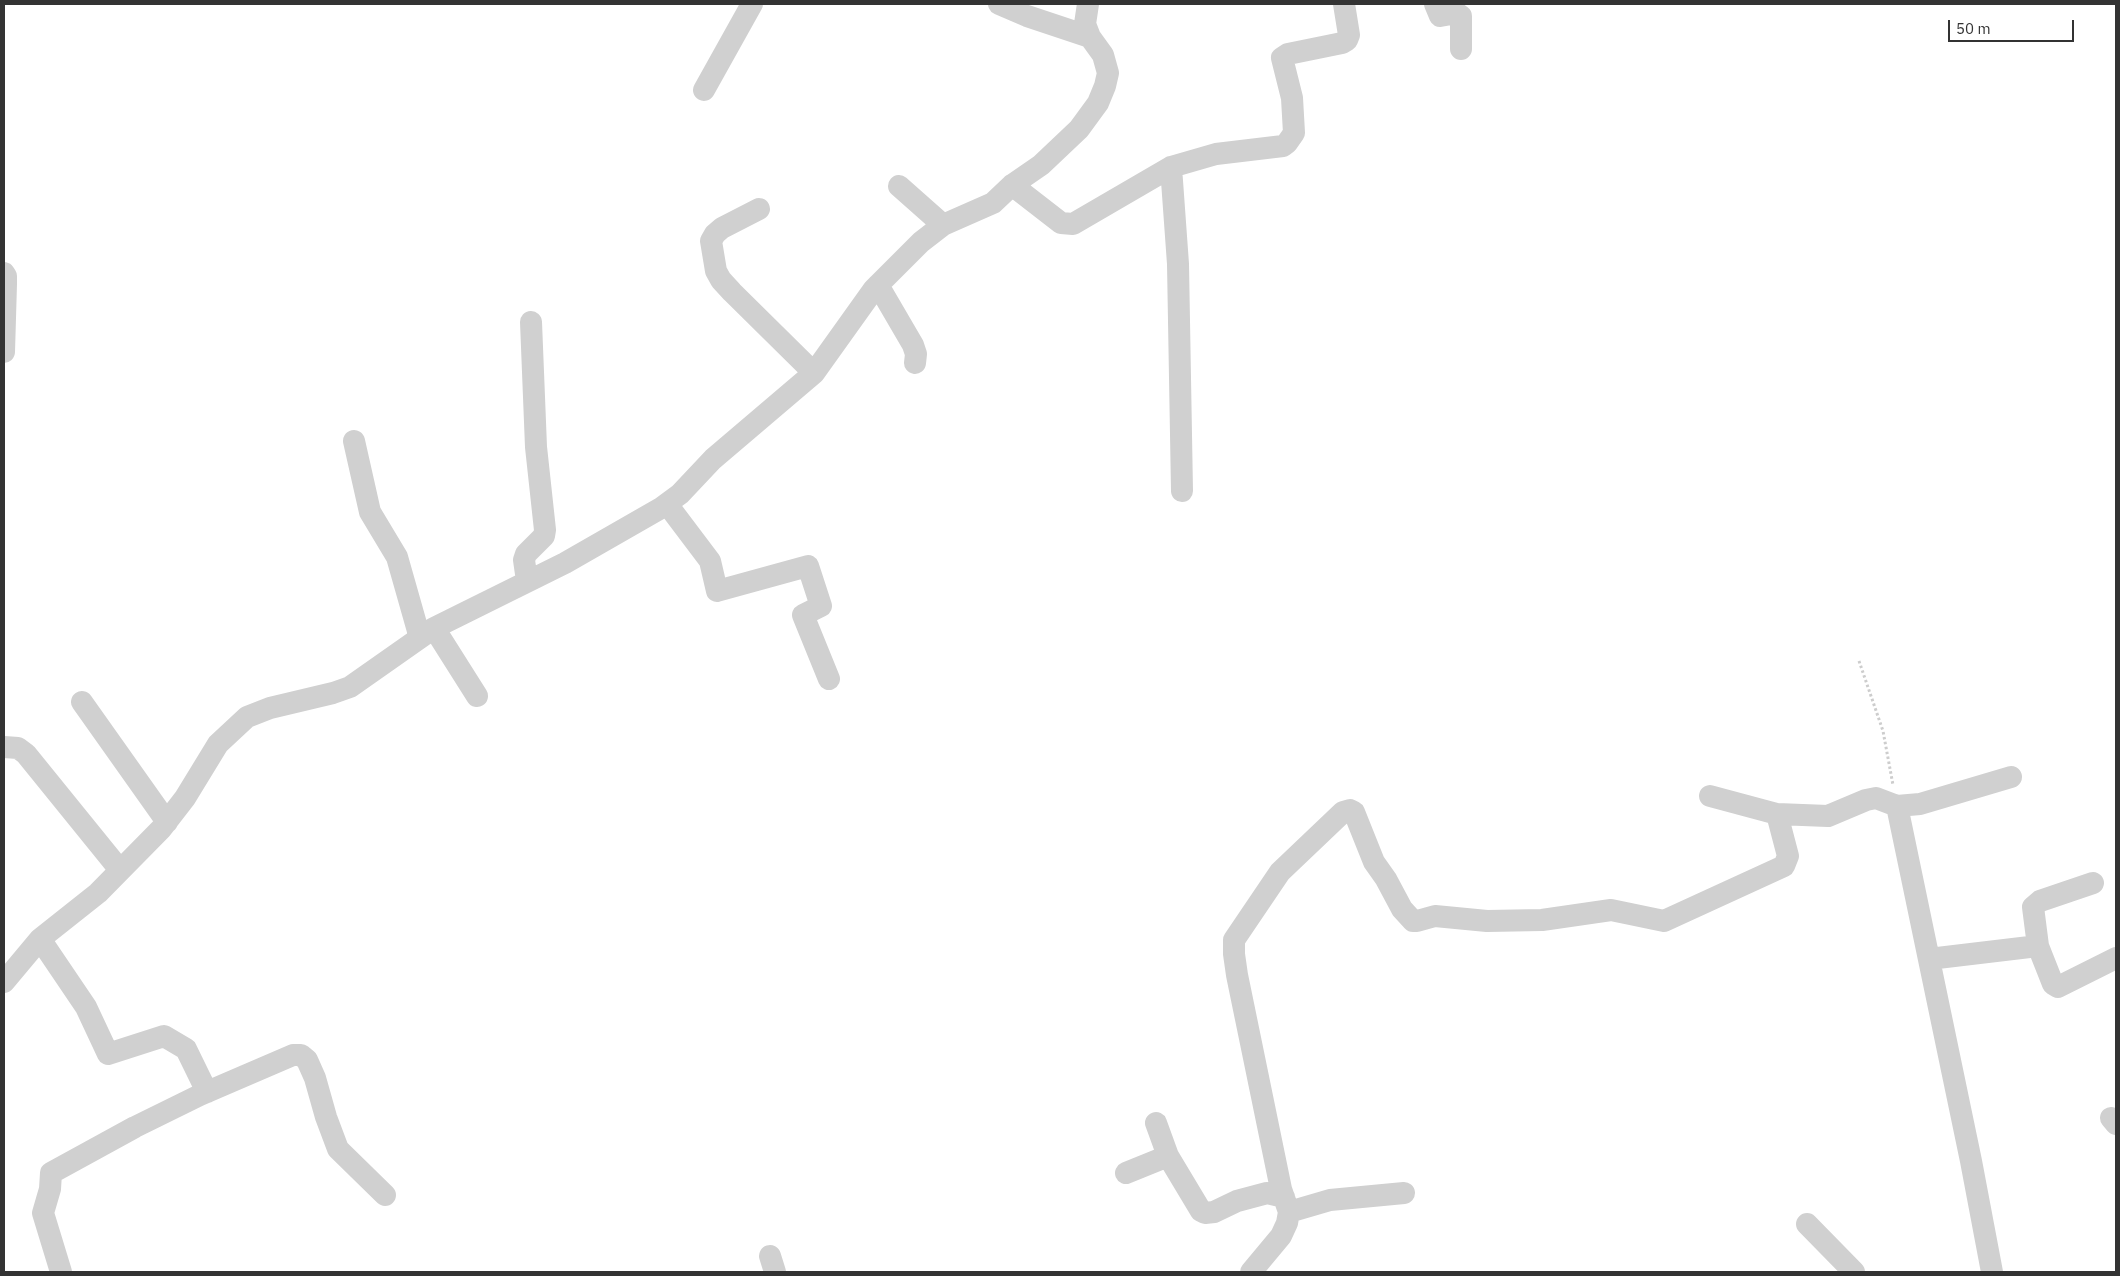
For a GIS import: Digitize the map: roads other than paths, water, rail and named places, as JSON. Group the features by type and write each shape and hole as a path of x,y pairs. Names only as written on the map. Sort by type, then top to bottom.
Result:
{"street":[{"path":"704,90 752,4"},
{"path":"999,4 1027,16 1090,37"},
{"path":"4,982 40,939 87,902 167,822 185,798 218,744 241,722 257,712 350,687 426,633 565,563 667,504 680,494 713,459 814,372 878,284 921,242 943,225 993,204 1012,185 1041,165 1079,129 1098,103 1108,73 1103,56 1090,37 1085,24 1088,4"},
{"path":"1012,185 1061,223 1073,224 1171,167 1216,154 1275,147 1287,143 1294,133 1292,98 1282,58 1288,54 1342,43 1347,40 1349,35 1344,4"},
{"path":"1435,4 1440,16 1443,17 1457,13 1461,16 1461,49"},
{"path":"1171,167 1178,264 1182,491"},
{"path":"899,186 943,225"},
{"path":"759,209 722,228 715,234 711,241 716,270 732,292 814,372"},
{"path":"4,273 6,276 4,352"},
{"path":"878,284 914,344 915,363"},
{"path":"527,581 524,560 526,554 544,536 545,530 536,447 531,322"},
{"path":"354,441 370,512 397,557 418,631 426,633 477,696"},
{"path":"667,504 710,562 717,591 808,566 821,606 803,615 829,679"},
{"path":"82,702 167,822"},
{"path":"4,747 18,748 26,754 120,870"},
{"path":"1710,796 1777,814 1828,816 1866,800 1876,798 1897,806 1920,804 2011,777"},
{"path":"1897,806 1992,1272"},
{"path":"1251,1272 1282,1236 1287,1223 1287,1204 1281,1189 1237,975 1234,940 1280,872 1343,812 1350,810 1354,812 1374,862 1386,879 1402,909 1413,921 1435,916 1487,921 1542,920 1611,910 1664,921 1784,866 1788,856 1777,814"},
{"path":"2094,883 2053,896 2033,907 2038,946 2053,984 2058,987 2116,958"},
{"path":"40,939 86,1007 108,1054 164,1036 186,1049 207,1092"},
{"path":"1929,959 2038,946"},
{"path":"61,1272 43,1213 50,1189 51,1173 135,1127 207,1092 292,1055 301,1055 307,1060 316,1078 326,1117 338,1149 385,1195"},
{"path":"1156,1124 1168,1156 1201,1211 1205,1213 1214,1212 1237,1201 1267,1193 1287,1204 1404,1193"},
{"path":"1126,1173 1168,1156"},
{"path":"1807,1224 1854,1272"}]}
